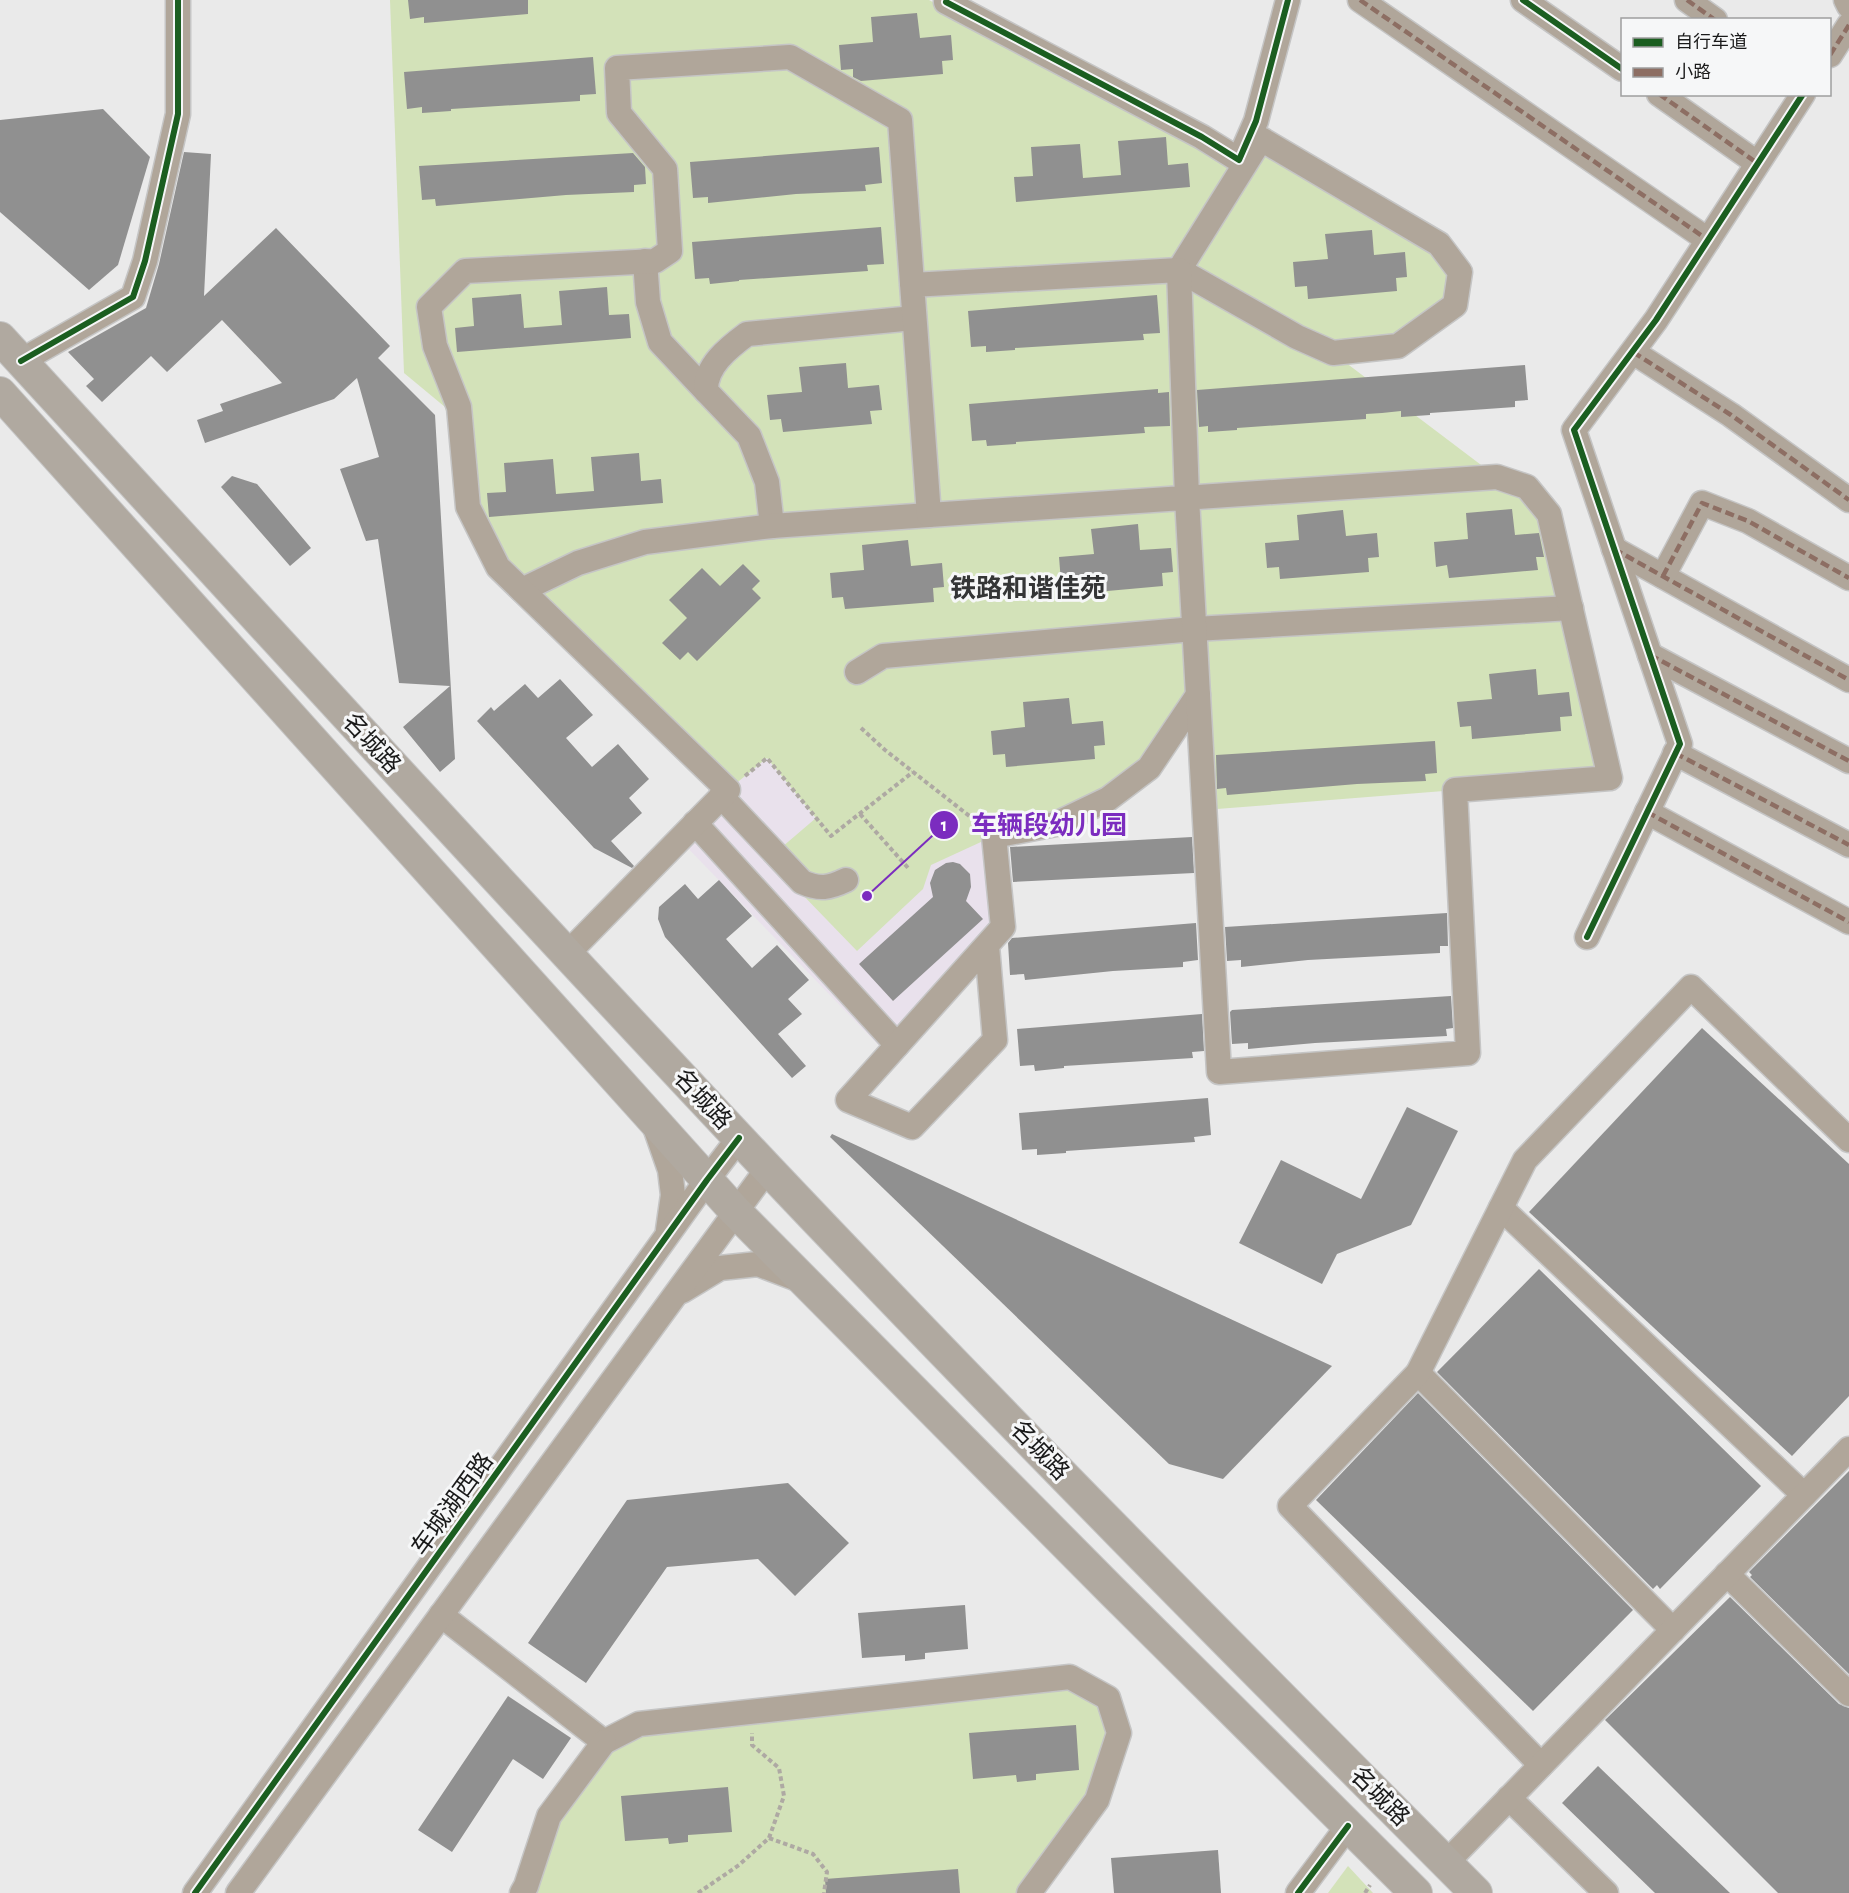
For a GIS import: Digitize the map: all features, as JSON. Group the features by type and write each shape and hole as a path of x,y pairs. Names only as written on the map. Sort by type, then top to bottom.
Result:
{"main road":[{"name":"名城路","path":"0,338 267,630 739,1138 1184,1599 1476,1893"},
{"name":"名城路","path":"0,393 735,1211 1416,1893"}],"street":[{"path":"21,361 133,297 145,261 178,114 178,0"},
{"path":"945,1 1202,137 1239,160 1256,121 1288,0"},
{"path":"1360,0 1708,240"},
{"path":"1523,0 1621,68"},
{"path":"1687,0 1712,18"},
{"path":"1846,0 1849,6"},
{"path":"1831,53 1849,25"},
{"path":"846,879 831,887 813,887 801,882 724,793 498,567 468,507 459,407 435,346 429,307 465,271 655,261 670,251 665,169 619,113 617,68 790,57 900,120 929,515"},
{"path":"1662,96 1757,163"},
{"path":"1587,937 1680,744 1574,430 1656,320 1802,96"},
{"path":"522,590 579,563 645,542 772,526 929,515 1187,498 1497,477 1527,487 1549,514 1610,778 1455,790 1468,1053 1219,1072 1187,498 1179,270 1261,139 1439,244 1460,272 1455,305 1398,346 1333,353 1297,337 1179,270 912,285"},
{"path":"645,261 648,302 660,342 749,436 767,482 772,526"},
{"path":"706,390 706,378 725,350 747,334 914,318"},
{"path":"1633,352 1731,415 1849,500"},
{"path":"1663,576 1702,503 1748,521 1849,578"},
{"path":"1614,549 1849,680"},
{"path":"857,672 883,656 1194,629 1571,608"},
{"path":"1650,655 1849,761"},
{"path":"987,946 995,1040 912,1127 848,1100 1004,927 994,836 1056,824 1108,799 1149,768 1198,695"},
{"path":"1675,753 1849,845"},
{"path":"568,953 724,793"},
{"path":"1647,812 1849,922"},
{"path":"694,823 897,1045"},
{"path":"1541,1765 1290,1506 1418,1373 1525,1160 1691,987 1849,1140"},
{"path":"652,1119 670,1170 673,1195 667,1235"},
{"name":"车城湖西路","path":"195,1893 739,1138"},
{"path":"238,1893 768,1168"},
{"path":"1501,1208 1804,1495"},
{"path":"673,1297 720,1268 758,1264 807,1283"},
{"path":"1418,1373 1673,1630"},
{"path":"1446,1863 1849,1449"},
{"path":"1727,1574 1849,1694"},
{"path":"441,1615 604,1742"},
{"path":"522,1893 549,1816 604,1742 639,1724 1070,1677 1108,1698 1119,1733 1097,1800 1029,1893"},
{"path":"1509,1798 1606,1893"},
{"path":"1298,1893 1348,1826"}],"path":[{"path":"861,728 885,750 994,836"},
{"path":"724,793 767,758 831,836 913,772"},
{"path":"860,814 909,869"},
{"path":"698,1893 739,1865 769,1838 784,1796 779,1768 752,1745 753,1711"},
{"path":"769,1838 813,1854 827,1872 824,1893"}],"shaded area":[{"path":"767,758 840,848 994,836 1003,927 888,1055 679,839 728,790"}],"green space":[{"path":"390,0 929,0 1241,171 1261,139 1460,272 1455,305 1398,346 1333,353 1549,514 1610,778 1204,810 1198,696 1113,795 994,836 931,865 923,889 857,951 768,859 816,818 767,758 728,790 498,567 468,507 445,407 404,373"},
{"path":"1070,1677 1108,1698 1119,1733 1097,1800 1029,1893 522,1893 549,1816 604,1742 639,1724"},
{"path":"1348,1866 1373,1893 1328,1893"}],"building":[{"path":"408,0 528,0 528,14 424,23 424,17 410,19"},
{"path":"917,13 920,38 951,35 953,60 942,61 943,74 861,81 853,77 853,69 841,70 839,45 873,42 871,17"},
{"path":"593,57 596,94 580,95 580,101 422,113 422,107 407,109 404,72"},
{"path":"103,109 150,157 118,265 89,290 0,212 0,120"},
{"path":"1166,137 1168,165 1188,163 1190,187 1016,202 1014,177 1033,176 1031,147 1080,144 1083,178 1121,175 1118,141"},
{"path":"879,147 882,183 865,185 866,191 796,194 708,203 708,197 693,198 690,162"},
{"path":"184,152 211,154 204,296 276,228 390,346 378,358 435,415 455,759 440,772 403,727 450,686 399,683 378,539 366,541 340,469 379,457 357,378 334,399 205,443 197,420 223,411 220,404 282,383 222,320 167,372 151,356 102,402 86,386 94,379 68,352 146,308 159,264"},
{"path":"633,153 645,167 646,184 634,185 634,192 566,195 436,206 435,199 422,200 419,166"},
{"path":"881,227 884,264 867,265 868,271 710,284 709,278 695,279 692,242"},
{"path":"1372,230 1374,255 1405,252 1407,277 1396,278 1397,291 1308,299 1307,286 1295,287 1293,262 1328,259 1325,234"},
{"path":"607,287 609,315 629,314 631,338 457,352 455,328 474,326 472,298 521,294 524,328 562,325 559,291"},
{"path":"1157,295 1160,333 1143,334 1144,340 986,352 986,346 971,347 968,311"},
{"path":"846,363 848,388 879,385 882,410 870,411 872,424 783,432 781,419 770,420 767,395 802,392 799,367"},
{"path":"1525,365 1528,400 1515,401 1515,407 1401,417 1401,411 1366,414 1366,419 1208,432 1208,426 1199,427 1197,390"},
{"path":"1158,389 1158,393 1169,392 1170,426 1144,427 1145,433 1016,442 1016,444 987,446 986,440 972,441 969,404"},
{"path":"639,453 641,481 661,479 663,503 489,517 487,493 506,492 504,463 553,459 556,494 594,491 591,457"},
{"path":"232,476 257,484 311,548 290,566 221,487"},
{"path":"1512,509 1515,535 1539,533 1544,557 1536,557 1538,570 1449,578 1447,565 1436,567 1434,542 1468,539 1466,513"},
{"path":"1343,510 1346,536 1377,533 1379,557 1368,558 1369,572 1280,579 1279,567 1267,568 1265,543 1299,540 1297,515"},
{"path":"1138,524 1140,550 1171,548 1173,572 1162,573 1163,586 1074,594 1073,581 1061,582 1059,557 1094,554 1091,529"},
{"path":"908,540 911,566 942,563 944,587 933,588 934,602 845,609 843,597 832,598 830,573 864,570 862,545"},
{"path":"743,564 760,581 752,589 761,598 697,661 688,652 680,660 662,643 687,618 669,600 702,568 720,586"},
{"path":"1536,669 1538,695 1569,692 1572,716 1560,717 1561,731 1472,739 1471,726 1460,727 1457,702 1492,699 1489,674"},
{"path":"560,679 593,715 566,738 592,767 618,744 649,779 629,798 642,813 611,841 634,866 632,868 594,848 477,721 491,707 494,711 525,684 538,698"},
{"path":"1069,698 1072,724 1103,721 1105,745 1094,746 1095,759 1006,767 1005,754 993,755 991,731 1025,727 1023,702"},
{"path":"1435,741 1437,773 1425,774 1426,781 1357,784 1227,795 1226,788 1217,789 1216,755"},
{"path":"1192,837 1194,873 1013,882 1010,847"},
{"path":"946,863 960,864 970,874 971,887 966,901 983,919 893,1001 859,964 933,897 930,883 935,870"},
{"path":"719,880 752,916 726,939 752,968 777,945 809,980 788,999 802,1014 778,1034 806,1066 792,1078 665,937 658,919 659,907 685,884 698,899"},
{"path":"1447,913 1448,946 1440,946 1440,953 1308,960 1241,967 1241,960 1227,961 1225,927"},
{"path":"1196,923 1198,960 1183,962 1183,967 1025,980 1024,974 1010,975 1008,943 1012,938"},
{"path":"1451,996 1453,1028 1446,1029 1447,1036 1248,1049 1248,1043 1232,1044 1230,1012 1232,1010"},
{"path":"1202,1014 1204,1051 1192,1052 1193,1058 1064,1066 1064,1068 1035,1071 1034,1065 1020,1066 1017,1029"},
{"path":"1702,1028 1849,1164 1849,1396 1792,1456 1529,1212"},
{"path":"1208,1098 1211,1135 1194,1137 1195,1142 1037,1155 1037,1149 1022,1150 1019,1113"},
{"path":"1407,1107 1458,1131 1411,1225 1337,1254 1322,1284 1239,1243 1281,1160 1361,1199"},
{"path":"832,1134 1332,1366 1223,1479 1169,1464 830,1137"},
{"path":"1539,1269 1761,1486 1660,1589 1657,1585 1653,1589 1437,1372"},
{"path":"1418,1393 1633,1610 1533,1711 1316,1500"},
{"path":"1849,1471 1849,1674 1750,1577 1752,1575 1749,1572"},
{"path":"788,1483 849,1543 795,1596 758,1559 667,1567 586,1683 528,1643 627,1500"},
{"path":"1730,1597 1839,1704 1849,1708 1849,1893 1778,1893 1605,1720"},
{"path":"965,1605 968,1649 925,1653 925,1659 905,1661 905,1655 862,1658 858,1613"},
{"path":"508,1696 571,1738 543,1779 513,1759 452,1852 418,1830"},
{"path":"1076,1725 1079,1770 1036,1774 1036,1780 1017,1782 1016,1775 973,1779 969,1733"},
{"path":"1598,1766 1730,1893 1655,1893 1562,1803"},
{"path":"728,1787 732,1832 688,1835 688,1842 669,1844 668,1838 625,1841 621,1796"},
{"path":"1218,1850 1221,1893 1114,1893 1111,1858"},
{"path":"958,1869 960,1893 826,1893 825,1879"}],"marked path":[{"path":"1360,0 1708,240"},
{"path":"1687,0 1712,18"},
{"path":"1831,53 1849,25"},
{"path":"1662,96 1757,163"},
{"path":"1633,352 1731,415 1849,500"},
{"path":"1663,576 1702,503 1748,521 1849,578"},
{"path":"1614,549 1849,680"},
{"path":"1650,655 1849,761"},
{"path":"1675,753 1849,845"},
{"path":"1647,812 1849,922"}],"cycle path":[{"path":"21,361 133,297 145,261 178,114 178,0"},
{"path":"946,2 1202,137 1239,160 1256,121 1288,0"},
{"path":"1523,0 1621,68"},
{"path":"1587,937 1680,744 1574,430 1656,320 1802,96"},
{"path":"195,1893 739,1138"},
{"path":"1298,1893 1348,1826"}],"place":[{"name":"车辆段幼儿园","path":"867,896"}],"district":[{"name":"铁路和谐佳苑","path":"1028,588"}]}
